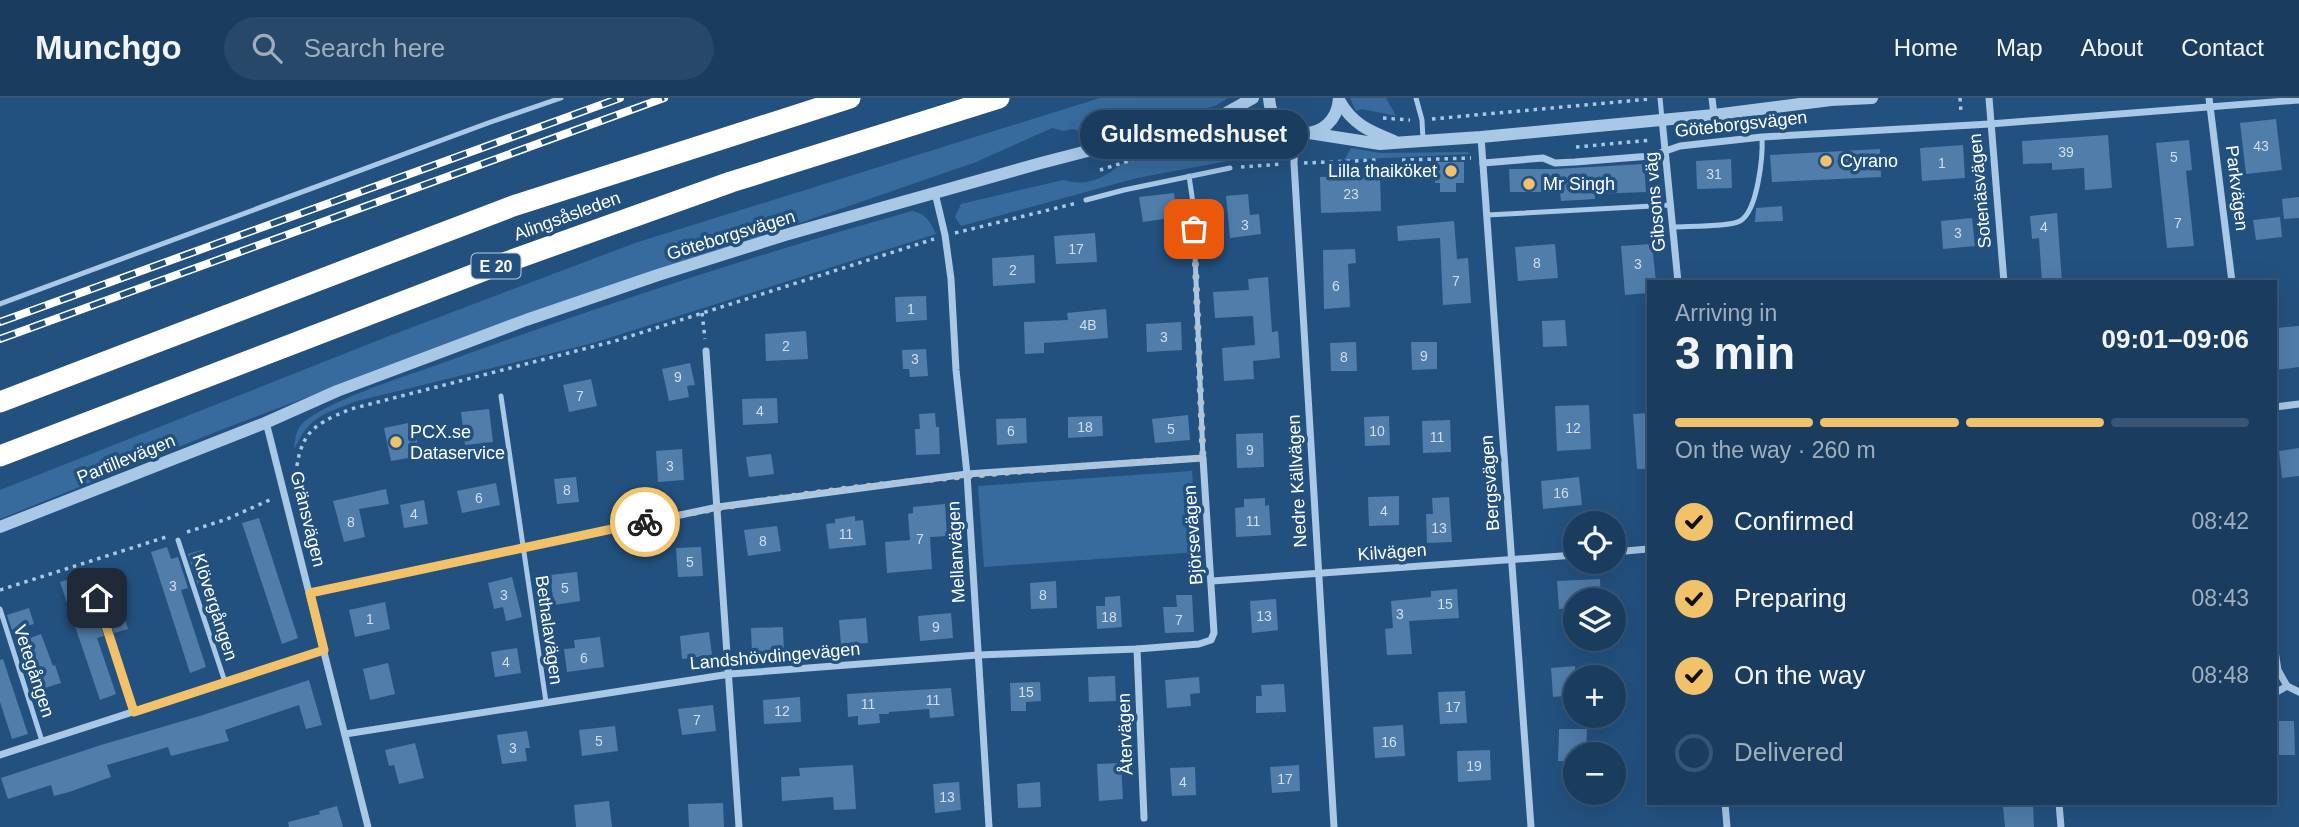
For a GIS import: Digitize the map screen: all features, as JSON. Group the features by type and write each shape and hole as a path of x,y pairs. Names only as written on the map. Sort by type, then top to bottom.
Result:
{"highway":[{"path":"0,402 513,206 850,98"},
{"name":"Alingsåsleden","path":"0,456 500,264 731,182 999,98"}],"street":[{"name":"Göteborgsvägen","path":"265,422 349,386 526,320 658,275 785,235 1219,117 1253,98"},
{"path":"1269,98 1271,111 1281,125"},
{"name":"Göteborgsvägen","path":"1712,98 1714,115"},
{"name":"Göteborgsvägen","path":"1219,117 1281,125 1295,132 1380,144 1481,138 1714,115 1831,100 1872,98"},
{"name":"Sotenäsvägen","path":"1989,98 2004,280"},
{"path":"1339,99 1347,115 1355,122 1395,142"},
{"path":"1309,133 1328,125 1336,114 1339,99"},
{"name":"Göteborgsvägen","path":"1483,163 1543,159 1555,163 1575,162 1651,156 1665,150 1762,136 1990,124 2210,102 2299,100"},
{"name":"Parkvägen","path":"2210,102 2232,280"},
{"name":"Gibsons väg","path":"1662,119 1678,280"},
{"name":"Nedre Källvägen","path":"1295,132 1294,163 1334,827"},
{"name":"Bergsvägen","path":"1481,138 1531,827"},
{"name":"Mellanvägen","path":"935,193 945,235 951,279 956,370 967,474 989,827"},
{"path":"706,351 739,827"},
{"path":"2277,407 2299,404"},
{"name":"Gränsvägen","path":"265,422 286,494 368,827"},
{"name":"Partillevägen","path":"0,527 265,422"},
{"path":"310,593 718,507 967,474 1203,458"},
{"name":"Björsevägen","path":"1203,458 1212,581 1214,633 1211,640"},
{"path":"1626,551 1647,549"},
{"name":"Kilvägen","path":"1212,581 1563,556"},
{"name":"Landshövdingevägen","path":"345,734 730,674 978,655 1137,649 1199,644 1211,640"},
{"name":"Återvägen","path":"1137,649 1144,818"},
{"path":"0,755 324,650"},
{"path":"2277,660 2281,679 2287,686 2299,692"},
{"path":"2277,692 2287,686"},
{"path":"1725,805 1727,827"},
{"path":"2059,805 2061,827"}],"lane":[{"path":"0,304 561,98"},
{"path":"1416,98 1422,120 1423,140"},
{"path":"1658,98 1662,119"},
{"path":"1673,227 1735,223 1745,217 1754,197 1763,152 1762,136"},
{"path":"1086,200 1230,168"},
{"name":"Björsevägen","path":"1189,176 1193,203 1203,458"},
{"path":"1487,215 1671,205"},
{"name":"Bethalavägen","path":"501,396 546,702"},
{"name":"Klövergången","path":"178,540 225,682"},
{"path":"89,575 134,712"},
{"name":"Vetegången","path":"0,609 42,741"}],"path":[{"path":"1355,122 1363,114 1393,121 1422,120 1658,98"},
{"path":"1333,162 1345,140"},
{"path":"1100,170 1147,156 1202,146 1217,147 1225,153 1230,168"},
{"path":"0,590 205,527 286,494 294,489 300,450 309,432 324,419 358,407 601,345 945,235 1086,200"},
{"path":"702,313 706,351"}],"shaded area":[{"path":"1100,98 1228,98 1215,106 1147,123 1101,126 1083,132 1052,128 976,162 538,310 223,429 0,519 0,490 384,338 635,243"},
{"path":"1350,98 1386,98 1396,116 1362,109 1356,111"},
{"path":"1244,127 1274,132 1283,141 1286,158 1233,160 1137,178 961,226 955,217 961,204 1063,180 1088,182 1108,174 1147,149 1195,135"},
{"path":"1351,148 1380,153 1470,154 1344,160"},
{"path":"912,211 927,219 936,234 593,343 357,401 327,413 312,423 294,450 296,434 301,425 326,408 365,391 673,284"},
{"path":"1192,471 1198,552 984,567 978,486"}],"building":[{"path":"2276,119 2282,170 2246,174 2240,123"},
{"path":"2108,135 2112,188 2085,190 2084,168 2052,170 2052,163 2023,164 2022,141"},
{"path":"2189,140 2192,170 2186,171 2194,246 2167,248 2156,143"},
{"path":"1963,145 1965,178 1922,181 1920,148"},
{"path":"1880,149 1881,177 1772,182 1770,155"},
{"path":"1731,159 1732,188 1697,189 1696,161"},
{"path":"1435,162 1464,162 1464,183 1456,183 1456,192 1440,192 1440,183 1435,183"},
{"path":"1644,164 1646,192 1595,194 1595,199 1561,201 1560,192 1510,192 1509,169"},
{"path":"1380,175 1381,211 1321,213 1320,177"},
{"path":"1174,193 1177,217 1143,222 1139,197"},
{"path":"1248,194 1250,215 1259,214 1261,234 1230,238 1226,196"},
{"path":"2299,197 2299,218 2284,219 2282,199"},
{"path":"1782,206 1783,221 1755,222 1756,208"},
{"path":"2057,213 2062,280 2042,280 2039,238 2032,239 2030,216"},
{"path":"2280,217 2282,237 2256,240 2253,220"},
{"path":"1972,218 1975,246 1943,249 1941,221"},
{"path":"1454,221 1457,259 1468,258 1471,303 1443,305 1440,238 1398,241 1397,226"},
{"path":"1095,233 1097,262 1056,264 1054,236"},
{"path":"1555,244 1558,278 1518,281 1515,247"},
{"path":"1652,244 1656,280 1647,280 1647,293 1625,295 1621,246"},
{"path":"1355,249 1356,263 1348,264 1350,307 1324,309 1323,250"},
{"path":"1034,255 1035,283 993,286 992,258"},
{"path":"1268,277 1272,332 1278,331 1280,358 1253,361 1254,379 1224,381 1222,348 1255,345 1253,316 1215,318 1213,292 1249,290 1248,279"},
{"path":"926,296 927,320 896,322 895,297"},
{"path":"1106,309 1108,338 1044,343 1044,353 1025,354 1024,322 1068,320 1067,313"},
{"path":"1565,320 1567,346 1543,347 1542,321"},
{"path":"1181,322 1182,350 1147,352 1146,324"},
{"path":"2299,326 2299,367 2277,370 2277,328"},
{"path":"806,331 808,359 766,361 765,334"},
{"path":"1356,342 1357,371 1331,371 1330,343"},
{"path":"1411,342 1437,342 1437,369 1412,370"},
{"path":"926,349 928,376 910,377 909,369 903,369 902,350"},
{"path":"690,363 695,385 687,386 689,397 669,401 662,369"},
{"path":"591,379 597,406 569,412 563,385"},
{"path":"777,398 778,423 743,425 742,399"},
{"path":"1589,405 1591,449 1557,451 1555,406"},
{"path":"489,409 493,442 465,445 461,412"},
{"path":"935,413 936,427 939,427 940,454 916,455 915,429 920,429 919,414"},
{"path":"1647,413 1647,469 1637,469 1633,414"},
{"path":"1188,415 1190,440 1155,443 1152,419"},
{"path":"1102,416 1103,436 1068,438 1068,417"},
{"path":"1389,416 1390,445 1365,446 1364,417"},
{"path":"1026,418 1027,443 997,445 996,419"},
{"path":"1450,420 1451,452 1423,453 1422,421"},
{"path":"413,422 420,456 391,461 384,428"},
{"path":"1263,433 1264,467 1237,468 1236,434"},
{"path":"2299,448 2299,476 2282,478 2279,451"},
{"path":"682,449 684,480 658,482 656,451"},
{"path":"771,454 774,474 749,477 746,457"},
{"path":"576,477 579,502 557,504 554,479"},
{"path":"1579,477 1582,505 1543,509 1541,481"},
{"path":"496,483 500,505 462,513 457,491"},
{"path":"386,489 389,504 359,509 365,537 344,542 333,501"},
{"path":"1399,496 1399,525 1369,526 1368,497"},
{"path":"1449,497 1452,542 1427,543 1426,514 1433,514 1432,498"},
{"path":"1265,498 1265,506 1269,505 1271,535 1236,537 1235,508 1244,507 1244,499"},
{"path":"424,500 428,524 404,528 400,505"},
{"path":"945,504 947,536 930,537 932,569 887,573 885,542 910,540 908,514 913,513 913,507"},
{"path":"855,516 855,521 863,520 866,545 829,549 826,524 835,523 835,519"},
{"path":"259,518 298,638 282,644 242,523"},
{"path":"777,526 781,551 748,556 744,530"},
{"path":"167,547 171,559 178,557 188,588 181,590 206,667 190,673 151,552"},
{"path":"701,547 703,576 678,577 676,548"},
{"path":"202,550 211,581 198,585 188,554"},
{"path":"577,572 580,601 554,605 550,575"},
{"path":"76,577 86,607 93,605 104,636 97,638 116,694 100,700 60,582"},
{"path":"512,577 522,617 506,621 503,607 494,609 488,583"},
{"path":"1600,579 1600,588 1563,588 1563,609 1559,609 1557,581"},
{"path":"1056,581 1057,608 1031,609 1030,583"},
{"path":"1457,589 1459,618 1409,621 1412,654 1387,655 1385,629 1393,628 1391,601 1431,597 1431,591"},
{"path":"1176,595 1192,595 1194,632 1165,633 1163,607 1177,607"},
{"path":"1120,596 1122,627 1097,629 1096,606 1105,606 1105,597"},
{"path":"118,598 128,629 114,633 103,602"},
{"path":"1276,599 1278,630 1252,633 1250,601"},
{"path":"385,602 390,629 355,637 349,610"},
{"path":"29,608 34,624 12,630 7,615"},
{"path":"951,613 953,638 920,641 918,616"},
{"path":"866,618 868,643 841,645 839,620"},
{"path":"783,627 784,653 752,654 751,628"},
{"path":"709,632 712,655 682,659 680,636"},
{"path":"41,634 61,683 45,688 30,638"},
{"path":"600,637 604,667 567,672 564,649 575,648 574,640"},
{"path":"517,648 521,673 495,677 491,652"},
{"path":"3,659 28,734 12,739 0,702 0,660"},
{"path":"388,663 395,694 370,700 363,669"},
{"path":"1563,667 1563,696 1553,697 1551,668"},
{"path":"1115,676 1116,701 1089,702 1088,677"},
{"path":"1199,677 1200,693 1190,694 1191,706 1167,708 1165,680"},
{"path":"309,680 322,725 306,729 299,705 225,730 229,741 171,756 168,747 107,765 111,777 69,792 54,796 51,785 8,799 1,778"},
{"path":"1040,682 1041,701 1026,702 1026,711 1011,711 1010,683"},
{"path":"1284,684 1286,712 1256,713 1256,696 1262,696 1261,685"},
{"path":"951,688 954,716 930,718 929,709 889,712 879,714 880,723 858,725 858,716 848,717 847,694"},
{"path":"1465,691 1467,723 1440,724 1438,692"},
{"path":"800,697 801,722 764,724 763,700"},
{"path":"713,705 716,731 682,735 678,709"},
{"path":"2277,721 2294,721 2295,755 2277,755"},
{"path":"1403,725 1405,756 1375,758 1373,727"},
{"path":"615,726 618,751 582,756 579,730"},
{"path":"1559,729 1587,729 1586,742 1563,742 1563,761 1558,761"},
{"path":"527,731 530,748 525,748 527,761 502,764 497,735"},
{"path":"415,743 424,778 399,784 394,765 389,766 385,750"},
{"path":"1490,750 1491,780 1458,782 1457,751"},
{"path":"1121,763 1123,799 1099,801 1097,764"},
{"path":"853,765 856,809 834,810 833,797 782,801 781,777 800,776 799,768"},
{"path":"1299,765 1300,791 1272,793 1270,767"},
{"path":"1195,767 1196,795 1172,796 1170,768"},
{"path":"959,782 961,810 935,813 933,784"},
{"path":"1040,782 1041,807 1018,808 1017,784"},
{"path":"609,801 612,827 576,827 574,805"},
{"path":"723,803 724,827 689,827 688,804"},
{"path":"2033,805 2034,827 2005,827 2003,807"},
{"path":"337,806 343,827 289,827 288,822 320,814 319,811"}],"railway":[{"path":"0,322 620,98"},
{"path":"0,339 664,98"}],"way so far":[{"path":"645,522 718,507 967,474 1203,458 1194,229"}],"place":[{"name":"Cyrano","path":"1826,161"},
{"name":"Lilla thaiköket","path":"1451,171"},
{"name":"Mr Singh","path":"1529,184"},
{"name":"Guldsmedshuset","path":"1194,229"},
{"name":"PCX.se Dataservice","path":"396,442"}],"route":[{"path":"97,598 134,712 324,650 310,593 645,522"}]}
